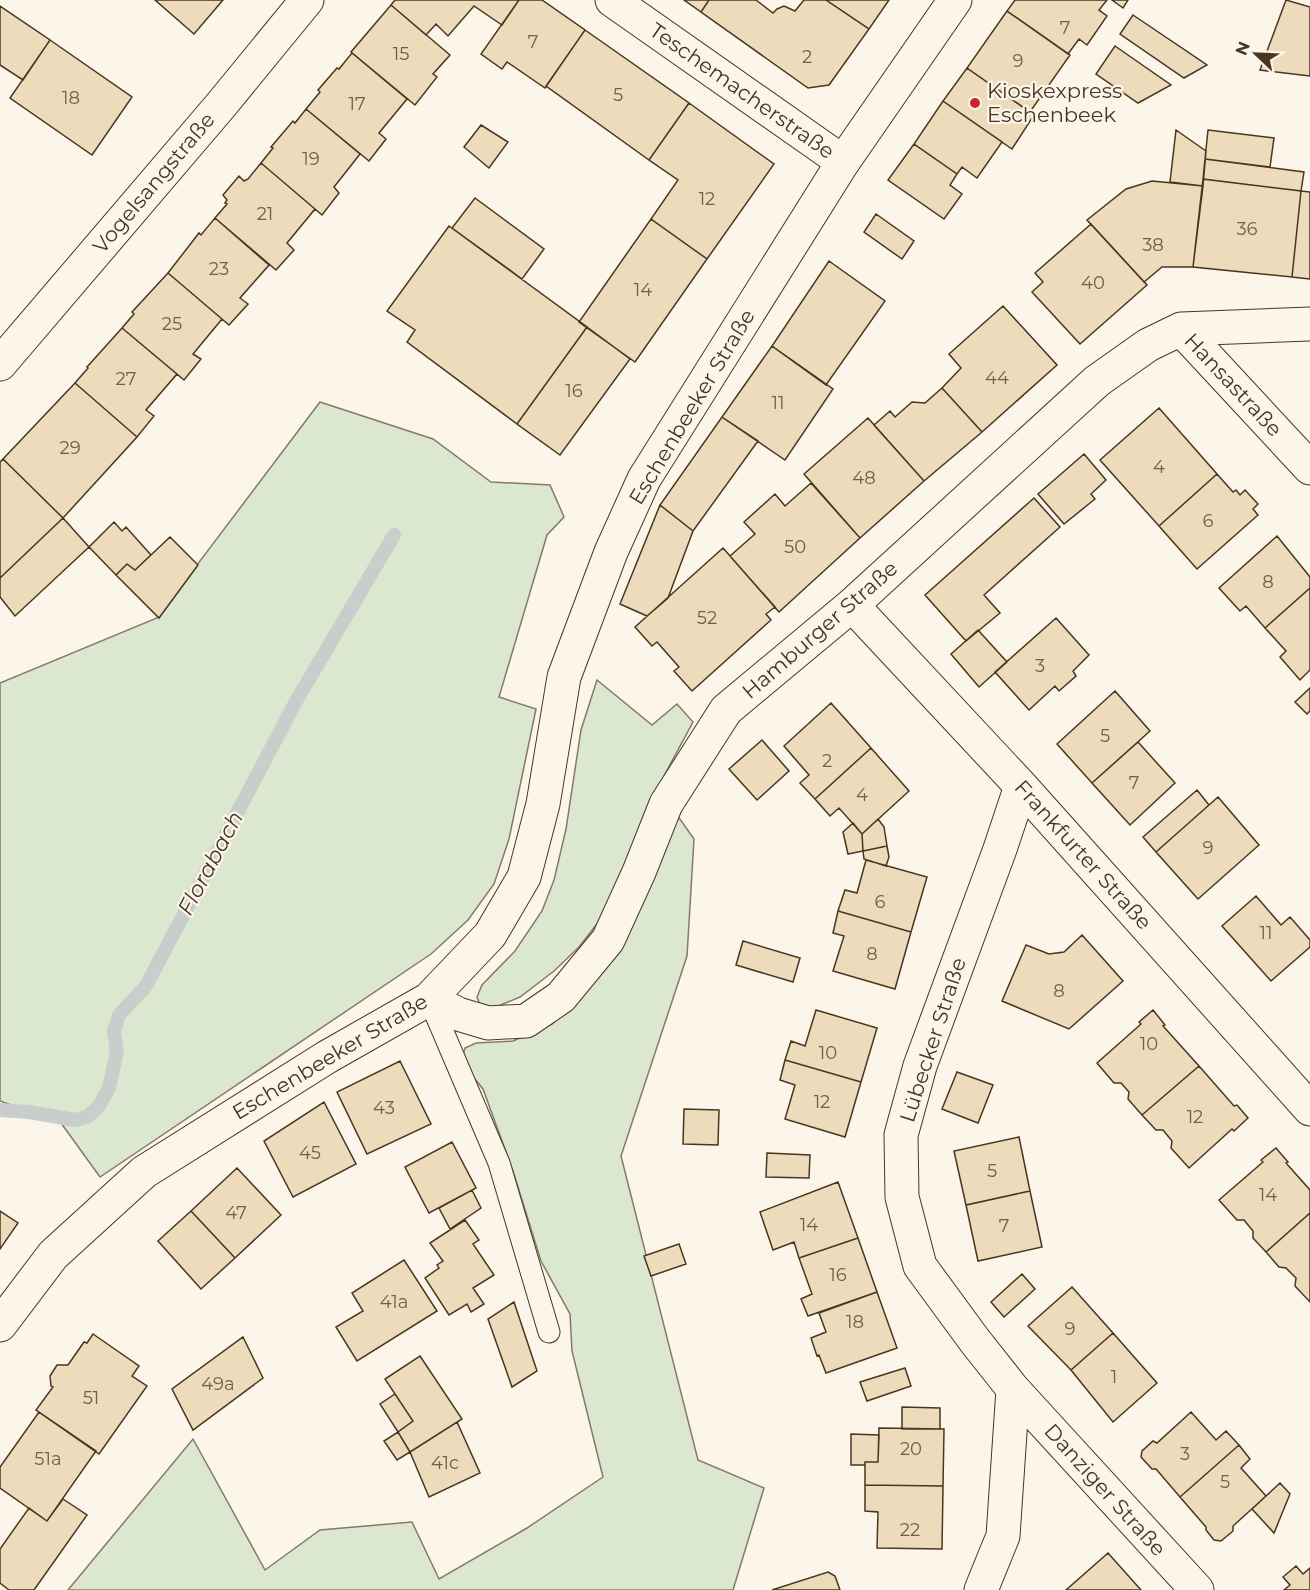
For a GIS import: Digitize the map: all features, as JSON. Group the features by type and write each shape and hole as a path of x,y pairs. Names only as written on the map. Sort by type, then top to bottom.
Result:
{"street":[{"name":"Vogelsangstraße","path":"0,364 307,0"},
{"name":"Teschemacherstraße","path":"612,0 843,162"},
{"name":"Eschenbeeker Straße","path":"0,1325 52,1255 144,1172 327,1057 429,999 490,936 524,877 543,804 564,676 611,552 644,479 843,162 955,0"},
{"name":"Hamburger Straße","path":"429,999 458,1014 488,1023 526,1021 561,997 608,940 639,872 666,804 726,710 852,605 1097,381 1148,345 1181,329 1310,324"},
{"name":"Hansastraße","path":"1181,329 1310,468"},
{"name":"Frankfurter Straße","path":"852,605 1021,786 1310,1109"},
{"name":"Lübecker Straße","path":"1013,1389 920,1266 902,1197 901,1135 920,1066 1021,786"},
{"path":"981,1590 1003,1536 1013,1389"},
{"name":"Danziger Straße","path":"1013,1389 1197,1590"}],"lane":[{"path":"429,999 499,1163 549,1332"}],"green space":[{"path":"320,402 433,439 491,482 550,485 564,517 547,535 499,697 536,709 509,839 494,884 468,920 431,954 100,1177 61,1123 0,1101 0,683 157,618"},
{"path":"597,680 652,725 677,704 693,722 665,774 603,916 579,947 554,971 520,997 491,1009 480,1005 477,997 482,985 515,951 542,911 554,880 566,829 581,730"},
{"path":"677,815 694,839 687,956 621,1156 698,1460 764,1488 733,1590 68,1590 193,1439 265,1570 320,1530 412,1522 439,1579 527,1528 603,1477 572,1351 570,1314 541,1261 513,1171 483,1089 461,1062 465,1048 476,1043 513,1041 552,1024 589,989"}],"building":[{"path":"155,0 223,0 194,34"},
{"path":"395,0 519,0 502,25 474,6 448,36 436,24 426,35 391,5"},
{"path":"519,0 542,0 585,30 545,88 507,62 502,69 481,54"},
{"path":"684,0 709,0 701,12"},
{"path":"709,0 756,0 773,13 784,6 795,11 804,0 826,0 869,29 829,85 808,88 701,12"},
{"path":"826,0 889,0 869,29"},
{"path":"1015,0 1107,0 1099,10 1107,16 1087,45 1079,39 1068,54 1007,11"},
{"path":"1112,0 1128,0 1123,8"},
{"path":"1286,0 1310,7 1310,76 1260,70"},
{"path":"391,5 450,55 433,74 437,77 415,105 351,52"},
{"path":"0,6 50,40 23,80 0,65"},
{"path":"1007,11 1070,55 1030,112 967,68"},
{"path":"1133,15 1207,65 1184,78 1120,34"},
{"path":"585,30 689,103 649,160 546,86"},
{"path":"50,40 132,97 92,155 10,98"},
{"path":"1115,46 1171,85 1138,103 1096,74"},
{"path":"352,53 407,99 379,133 386,139 369,161 306,109 320,92 318,90"},
{"path":"967,68 1034,115 1012,149 943,101"},
{"path":"943,101 1002,142 977,178 962,167 957,174 914,144"},
{"path":"689,103 774,164 707,259 651,219 678,180 649,160"},
{"path":"306,109 360,154 334,187 339,193 322,215 261,163 273,148 271,147"},
{"path":"481,125 508,142 489,168 464,147"},
{"path":"1176,130 1206,151 1203,186 1170,182"},
{"path":"1208,130 1274,138 1270,167 1205,159"},
{"path":"914,144 957,174 950,185 962,194 944,219 888,180"},
{"path":"1205,159 1304,172 1301,191 1203,179"},
{"path":"261,163 315,209 287,243 294,250 276,270 215,218 227,204 223,195 239,176 244,181 248,179"},
{"path":"1203,179 1301,191 1292,277 1193,267"},
{"path":"1152,181 1203,186 1193,267 1162,267 1144,282 1087,220 1126,189"},
{"path":"1301,191 1310,192 1310,279 1292,277"},
{"path":"475,198 544,249 522,279 452,228"},
{"path":"876,214 914,241 902,259 864,232"},
{"path":"215,218 269,265 240,298 248,304 229,325 168,273 199,233 201,235"},
{"path":"651,219 707,259 635,362 579,322"},
{"path":"1091,224 1147,285 1080,344 1032,292 1043,282 1035,273"},
{"path":"449,226 587,327 517,424 407,342 415,330 387,311"},
{"path":"829,261 885,301 826,385 772,346"},
{"path":"168,273 222,319 193,354 201,359 184,380 122,328 134,314 132,312"},
{"path":"1003,306 1057,365 982,432 942,388 961,368 949,354"},
{"path":"587,327 630,359 560,455 517,424"},
{"path":"122,328 177,374 146,410 154,416 137,437 75,383"},
{"path":"772,346 833,389 785,460 722,417"},
{"path":"75,383 137,437 63,518 3,459"},
{"path":"942,388 982,432 924,481 874,425 890,411 895,417 912,402 925,403"},
{"path":"1159,408 1217,474 1159,526 1100,460"},
{"path":"722,417 758,441 693,531 660,505"},
{"path":"868,418 924,481 860,538 804,474"},
{"path":"1084,454 1106,480 1091,494 1095,499 1064,524 1038,494"},
{"path":"3,459 63,518 0,578 0,462"},
{"path":"1217,474 1233,492 1236,490 1240,495 1245,490 1258,504 1253,509 1258,515 1197,569 1159,526"},
{"path":"811,483 860,538 779,612 730,556 755,534 744,522 775,494 785,506"},
{"path":"1034,498 1060,527 984,595 1000,613 966,641 925,595"},
{"path":"660,505 693,531 668,598 647,616 620,604"},
{"path":"63,518 89,547 15,616 0,597 0,578"},
{"path":"114,522 122,531 126,527 151,555 135,570 127,564 116,575 89,547"},
{"path":"1277,536 1310,577 1310,588 1265,628 1246,606 1240,611 1219,588"},
{"path":"170,537 198,565 159,618 116,575 127,564 135,570"},
{"path":"723,548 775,607 766,614 771,620 692,691 674,671 679,667 657,642 652,646 635,627"},
{"path":"1310,588 1310,670 1300,680 1280,657 1286,651 1265,628"},
{"path":"1056,618 1089,655 1073,671 1076,676 1059,691 1055,686 1029,710 995,672"},
{"path":"978,630 1007,662 979,687 951,654"},
{"path":"1310,688 1310,711 1307,714 1295,702"},
{"path":"1115,691 1150,731 1092,783 1057,744"},
{"path":"831,703 871,748 815,799 800,783 809,775 784,746"},
{"path":"762,740 789,771 757,800 729,769"},
{"path":"1138,742 1175,783 1130,825 1092,783"},
{"path":"871,748 909,791 862,834 839,808 830,816 815,799"},
{"path":"1197,790 1209,805 1156,852 1143,837"},
{"path":"1218,797 1259,845 1198,899 1156,852"},
{"path":"878,819 884,827 887,846 863,851 862,834"},
{"path":"853,823 862,834 863,851 848,854 843,832"},
{"path":"887,846 889,857 886,866 864,859 863,851"},
{"path":"866,860 927,877 911,932 838,911 845,890 857,893"},
{"path":"1256,896 1281,925 1290,917 1310,940 1310,947 1271,981 1222,926"},
{"path":"838,911 911,932 895,989 833,971 844,936 833,933"},
{"path":"1082,935 1123,981 1069,1029 1002,1001 1026,945 1049,954 1064,952"},
{"path":"743,941 800,958 793,982 736,965"},
{"path":"816,1010 877,1028 861,1082 785,1060 791,1041 805,1046"},
{"path":"1153,1010 1165,1025 1163,1026 1199,1066 1142,1115 1128,1099 1129,1092 1121,1083 1114,1083 1097,1063 1141,1024 1139,1022"},
{"path":"785,1060 861,1082 845,1137 785,1119 795,1085 780,1080"},
{"path":"400,1061 431,1124 367,1154 337,1092"},
{"path":"1199,1066 1234,1106 1237,1105 1248,1118 1234,1131 1232,1129 1189,1168 1171,1148 1172,1141 1163,1130 1156,1130 1142,1115"},
{"path":"957,1072 993,1085 978,1123 942,1109"},
{"path":"324,1102 356,1164 293,1197 264,1141"},
{"path":"684,1109 719,1110 718,1145 683,1144"},
{"path":"1019,1137 1030,1191 966,1205 954,1151"},
{"path":"452,1142 476,1188 429,1213 405,1167"},
{"path":"1276,1148 1310,1190 1310,1213 1266,1252 1253,1238 1253,1231 1244,1220 1237,1220 1219,1200"},
{"path":"767,1153 810,1155 809,1178 766,1177"},
{"path":"237,1168 281,1215 235,1258 191,1211"},
{"path":"838,1182 858,1238 799,1258 794,1242 773,1250 760,1212"},
{"path":"472,1190 481,1208 450,1229 439,1208"},
{"path":"1030,1191 1042,1247 978,1261 966,1205"},
{"path":"0,1211 18,1223 0,1249"},
{"path":"191,1211 235,1258 201,1289 158,1241"},
{"path":"1310,1213 1310,1302 1295,1286 1296,1278 1286,1268 1279,1267 1266,1252"},
{"path":"465,1220 479,1240 473,1244 494,1275 473,1288 484,1304 471,1312 467,1304 449,1315 425,1278 439,1268 437,1265 443,1261 430,1243"},
{"path":"858,1238 877,1292 808,1316 801,1299 812,1294 799,1258"},
{"path":"679,1244 686,1264 651,1276 644,1256"},
{"path":"404,1260 437,1311 357,1361 336,1327 363,1311 352,1293"},
{"path":"1022,1274 1035,1289 1004,1317 991,1302"},
{"path":"1072,1287 1113,1333 1071,1370 1028,1326"},
{"path":"877,1292 897,1348 826,1373 811,1338 826,1332 819,1313"},
{"path":"514,1302 537,1371 512,1387 488,1319"},
{"path":"1113,1333 1157,1383 1113,1422 1071,1370"},
{"path":"93,1334 139,1366 132,1376 147,1386 99,1454 36,1410 53,1387 50,1376 57,1365 68,1365 84,1342 87,1343"},
{"path":"243,1337 263,1378 193,1430 172,1389"},
{"path":"420,1356 462,1419 410,1452 398,1432 413,1421 385,1379"},
{"path":"905,1368 911,1386 867,1401 860,1382"},
{"path":"395,1394 413,1421 398,1432 380,1404"},
{"path":"902,1407 940,1408 940,1429 902,1429"},
{"path":"39,1412 96,1451 47,1521 0,1488 0,1467"},
{"path":"1191,1412 1216,1440 1226,1431 1239,1445 1180,1497 1156,1469 1152,1469 1141,1457 1142,1451 1153,1441 1157,1443"},
{"path":"457,1422 480,1473 429,1497 410,1452"},
{"path":"879,1428 944,1429 943,1486 865,1485 865,1462 878,1462"},
{"path":"398,1432 410,1452 397,1460 384,1441"},
{"path":"851,1434 879,1435 878,1462 851,1465"},
{"path":"1239,1445 1250,1459 1241,1468 1266,1496 1233,1526 1233,1531 1221,1541 1214,1540 1180,1497"},
{"path":"1280,1483 1290,1494 1274,1533 1252,1509"},
{"path":"865,1485 943,1486 942,1549 877,1548 878,1512 865,1511"},
{"path":"63,1499 87,1515 34,1590 9,1590 0,1583 0,1549 29,1508 47,1521"},
{"path":"1108,1553 1141,1590 1066,1590"},
{"path":"1296,1566 1303,1574 1310,1568 1310,1590 1284,1590 1290,1585 1283,1577"},
{"path":"828,1572 835,1576 840,1590 772,1590"}],"waterway":[{"name":"Florabach","path":"0,1110 29,1112 75,1120 87,1117 98,1107 109,1088 117,1051 114,1031 119,1015 146,986 295,703 394,535"}],"place":[{"name":"Kioskexpress Eschenbeek","path":"975,103"}]}
